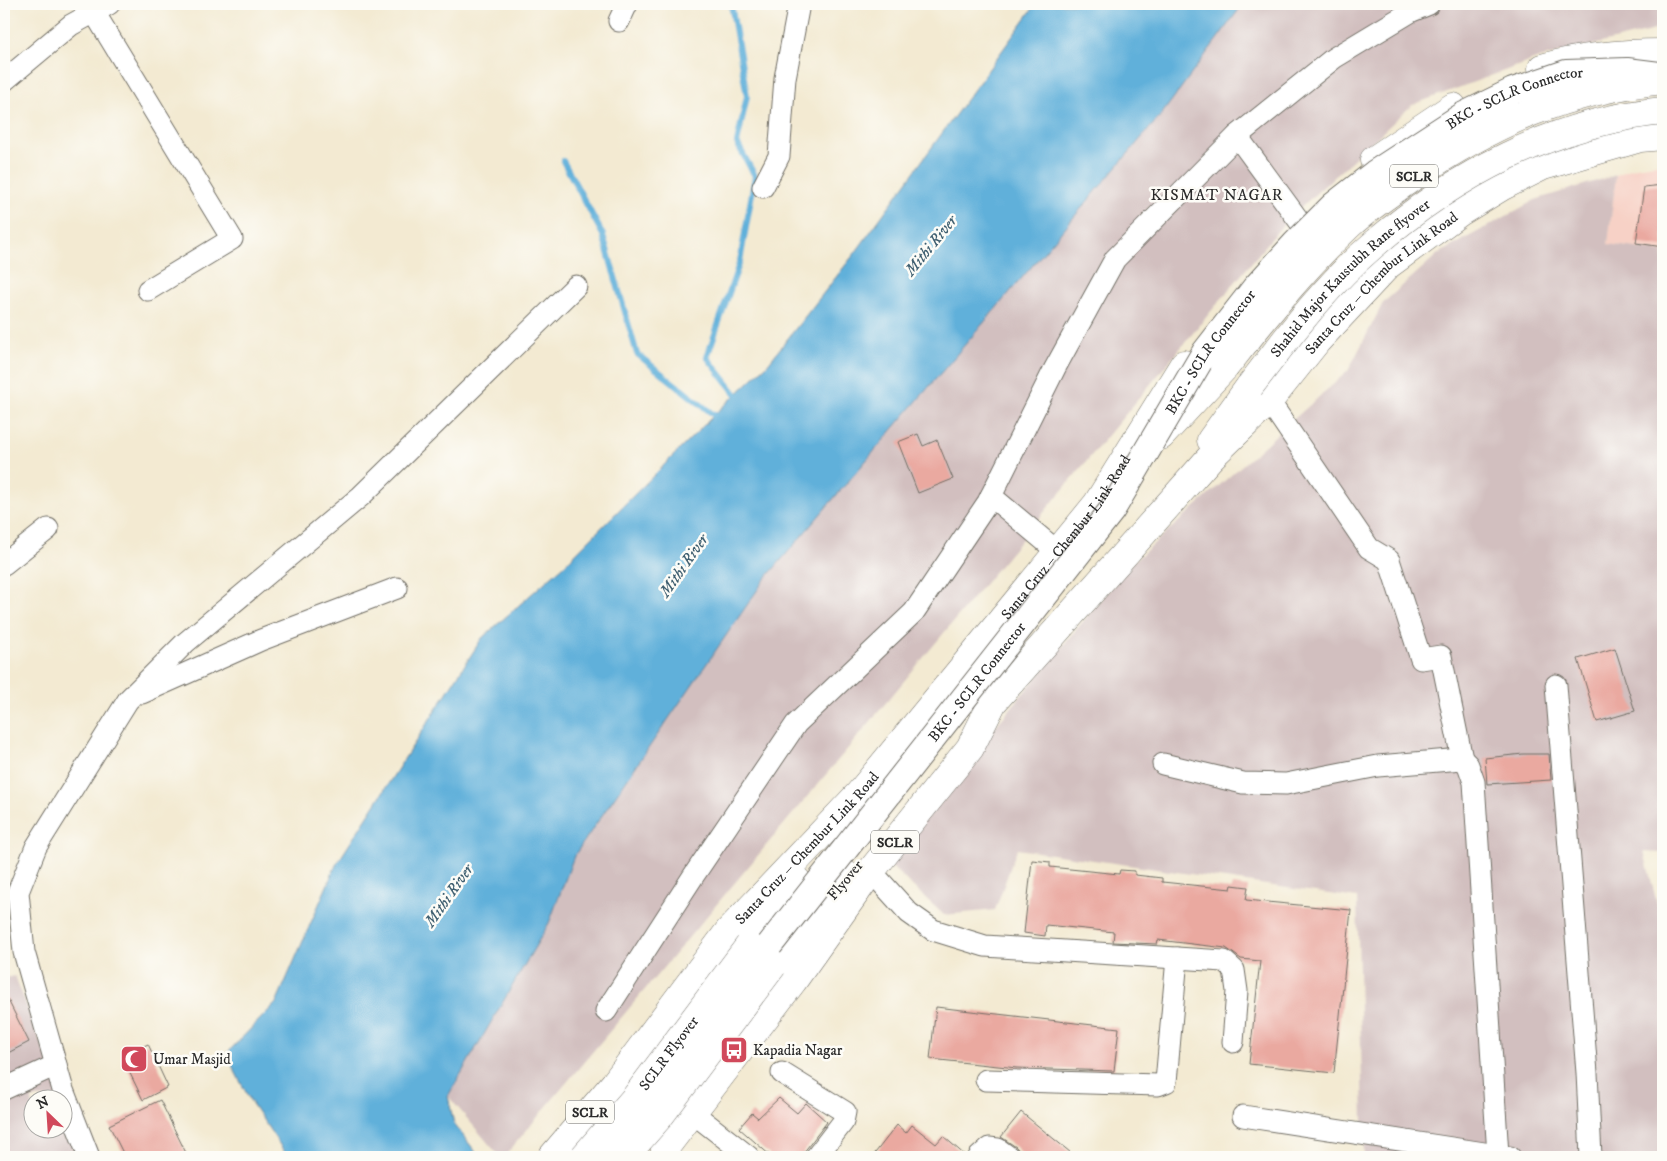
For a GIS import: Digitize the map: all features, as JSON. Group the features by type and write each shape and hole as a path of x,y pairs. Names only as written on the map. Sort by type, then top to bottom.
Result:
{"highway":[{"name":"Santa Cruz – Chembur Link Road","path":"552,1157 601,1098 729,931 859,794 1097,504 1196,345 1247,281 1300,222 1368,164 1458,104 1508,79 1575,60 1623,53 1663,53"},
{"path":"1575,60 1595,150"},
{"name":"SCLR","path":"1097,504 1226,367 1274,304 1350,224 1429,166 1476,138 1522,114 1620,86 1663,80"},
{"name":"Shahid Major Kaustubh Rane flyover","path":"994,702 1140,539 1260,394 1297,324 1357,261 1408,217 1446,191 1490,164 1534,142 1626,116 1663,111"},
{"name":"Santa Cruz – Chembur Link Road","path":"1260,394 1317,341 1354,299 1388,265 1460,212 1543,166 1640,138 1663,136"},
{"name":"SCLR","path":"661,1154 793,981 872,871 970,748 994,702"},
{"name":"Flyover","path":"624,1157 659,1117 773,965 994,702"},
{"name":"SCLR Flyover","path":"584,1157 635,1098 749,946 859,794"},
{"path":"601,1098 661,1154"}],"main road":[{"name":"BKC - SCLR Connector","path":"604,1157 647,1107 761,956 1112,510 1205,352 1255,288 1295,244 1334,205 1375,173 1464,115 1513,91 1566,74 1627,71 1663,75"}],"street":[{"path":"763,187 780,156 785,78 799,4"},
{"path":"606,1011 694,874 796,724 914,612 991,496 1056,368 1115,259 1237,136 1334,58 1412,11 1429,4"},
{"path":"4,81 11,72 71,25 101,8 232,238 148,290"},
{"path":"1237,136 1300,222"},
{"path":"89,1157 56,1065 24,952 11,888 128,700 186,643 361,496 576,286"},
{"path":"1243,1116 1504,1156 1474,782 1468,765 1462,759 1441,656 1421,659 1389,560 1369,548 1260,394"},
{"path":"991,496 1058,552"},
{"path":"4,564 48,529"},
{"path":"128,700 261,640 397,588"},
{"path":"1556,685 1587,1073 1591,1157"},
{"path":"1163,764 1243,783 1286,784 1378,766 1462,759"},
{"path":"872,871 909,913 933,930 985,946 1224,961 1234,970 1237,990 1233,1042"},
{"path":"986,1080 1158,1085 1166,1082 1177,958"},
{"path":"4,1089 56,1065"},
{"path":"782,1073 845,1112 843,1122 816,1157"},
{"path":"694,1113 749,1157"},
{"path":"979,1157 989,1148 998,1149 1009,1157"}],"shaded area":[{"path":"1240,4 1663,4 1663,28 1539,58 1412,105 1286,221 860,734 504,1157 500,1157 448,1096 574,856 765,579"},
{"path":"1663,163 1663,252 1608,244 1616,175 1635,167"},
{"path":"1616,175 1608,244 1663,252 1663,853 1644,852 1663,927 1663,1157 1364,1157 1357,898 1017,849 995,910 944,915 884,860 1131,564 1348,371 1383,303 1438,254 1535,200"},
{"path":"15,976 41,1044 64,1088 22,1088 22,1138 72,1138 72,1102 101,1157 4,1157 4,978"}],"water":[{"name":"Mithi River","path":"1036,4 1243,4 1161,115 765,579 574,856 549,923 448,1096 454,1124 475,1151 476,1157 288,1157 251,1102 226,1054 276,1003 336,865 482,638 562,567 714,415 767,365 855,253"}],"building":[{"path":"1663,185 1663,247 1636,243 1644,187"},
{"path":"918,434 923,446 937,440 953,479 918,493 898,442"},
{"path":"1615,648 1635,711 1597,722 1578,659"},
{"path":"1523,754 1549,754 1551,780 1487,784 1485,758"},
{"path":"1032,860 1050,862 1050,867 1119,874 1120,870 1135,871 1135,875 1162,878 1162,882 1231,889 1232,885 1248,887 1246,900 1351,910 1334,1073 1249,1064 1260,961 1241,959 1226,948 1158,940 1157,944 1113,942 1114,932 1046,925 1045,936 1024,933"},
{"path":"4,992 29,1042 4,1055"},
{"path":"936,1007 1119,1028 1114,1071 1017,1068 930,1059"},
{"path":"148,1044 168,1087 143,1100 122,1057"},
{"path":"779,1098 797,1113 806,1103 827,1122 800,1157 772,1157 739,1128 752,1113 758,1118"},
{"path":"160,1100 188,1157 125,1157 109,1125"},
{"path":"1021,1112 1076,1157 1025,1157 1016,1147 1001,1137"},
{"path":"897,1125 906,1133 912,1125 936,1144 943,1136 967,1157 872,1157"}],"waterway":[{"path":"731,4 747,96 737,143 755,176 740,261 707,357 742,402"},
{"path":"563,161 603,235 637,354 714,415 721,417"}],"place":[{"name":"Kapadia Nagar","path":"734,1050"},
{"name":"Umar Masjid","path":"134,1059"}],"district":[{"name":"KISMAT NAGAR","path":"1217,194"}]}
